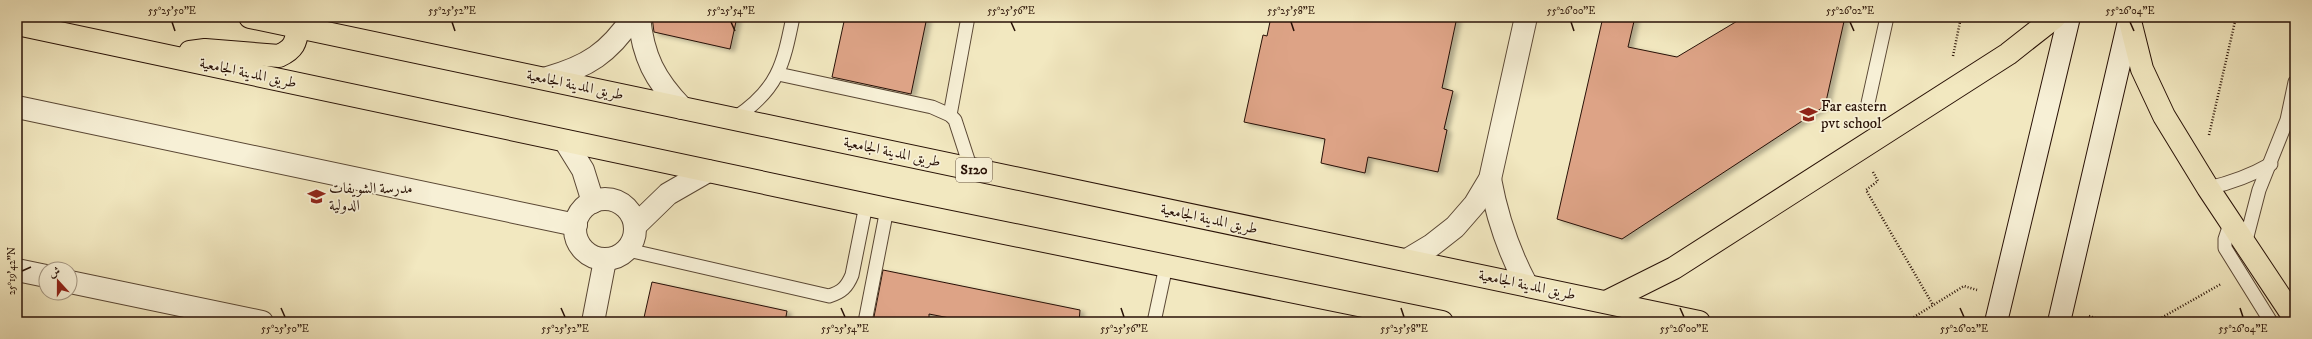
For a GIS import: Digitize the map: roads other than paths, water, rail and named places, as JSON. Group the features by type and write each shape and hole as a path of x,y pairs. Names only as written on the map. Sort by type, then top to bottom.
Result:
{"main road":[{"name":"طريق المدينة الجامعية","path":"250,17 1526,284 1699,322"},
{"path":"1606,302 1674,268 2008,54 2055,17"},
{"path":"2130,19 2142,70 2151,94 2204,181 2295,319"},
{"name":"طريق المدينة الجامعية","path":"17,24 887,209 1442,322"},
{"path":"169,56 205,50 279,56 289,51 296,43 298,27"}],"street":[{"path":"547,78 575,70 600,54 622,34 632,17"},
{"path":"639,17 641,37 649,64 663,88 682,108"},
{"path":"1407,260 1432,245 1455,227 1474,204 1490,179 1526,17"},
{"path":"1996,322 2069,17"},
{"path":"2061,315 2130,19"},
{"path":"17,107 576,225"},
{"path":"565,141 583,170 594,202"},
{"path":"636,225 651,208 668,194 708,171"},
{"path":"1490,179 1503,233 1513,259 1526,284"},
{"path":"607,199 620,203 631,212 636,225 634,239 628,250 617,257 605,260 592,257 582,249 576,238 576,225 579,216 585,207 594,202 607,199"},
{"path":"593,322 605,260"},
{"path":"17,270 38,274"},
{"path":"78,284 262,322"}],"lane":[{"path":"735,118 757,102 778,74 785,56 793,17"},
{"path":"950,115 968,17"},
{"path":"1868,103 1887,17"},
{"path":"778,74 932,107 950,115 960,132 971,169"},
{"path":"2245,244 2253,210 2287,120 2295,82"},
{"path":"2204,181 2230,183 2251,175 2271,164"},
{"path":"628,250 829,296 840,292 848,285 852,275 866,204"},
{"path":"865,322 887,209"},
{"path":"2230,221 2225,239 2225,248 2271,322"},
{"path":"1154,322 1166,266"}],"place":[{"name":"Far eastern pvt school","path":"1808,115"},
{"name":"مدرسة الشويفات الدولية","path":"316,197"}]}
